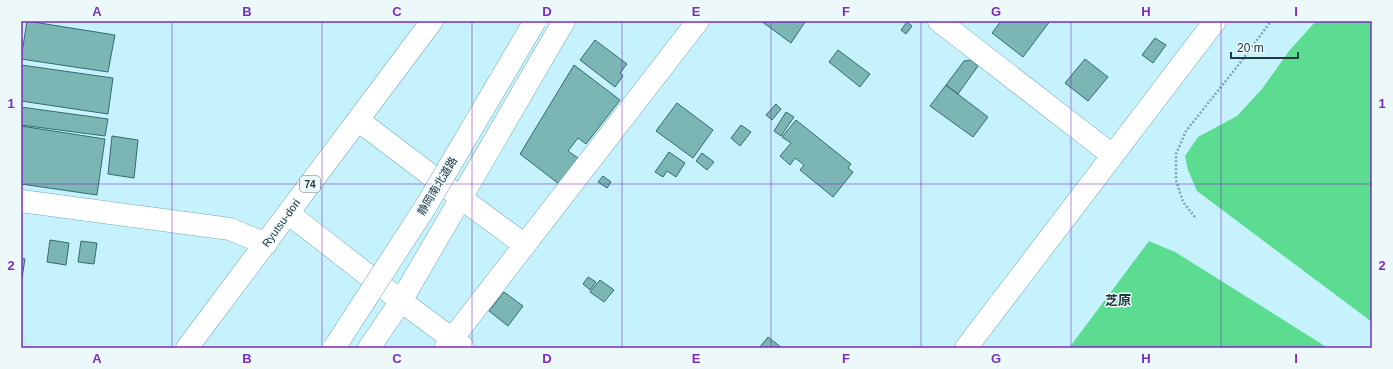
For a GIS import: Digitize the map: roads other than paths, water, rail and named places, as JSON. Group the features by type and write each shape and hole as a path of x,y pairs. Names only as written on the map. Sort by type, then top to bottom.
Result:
{"main road":[{"name":"Ryutsu-dori","path":"187,348 432,21"},
{"name":"静岡南北道路","path":"334,348 426,206 535,21"},
{"name":"静岡南北道路","path":"348,348 436,212 494,116 548,21"},
{"path":"369,348 401,301 462,199 564,21"},
{"path":"288,213 401,301 454,345 525,245 698,21"},
{"path":"938,21 1112,155"},
{"path":"966,348 1215,21"},
{"path":"358,120 525,245"},
{"path":"21,201 230,229 266,244"}],"district":[{"name":"芝原","path":"1118,300"}]}
